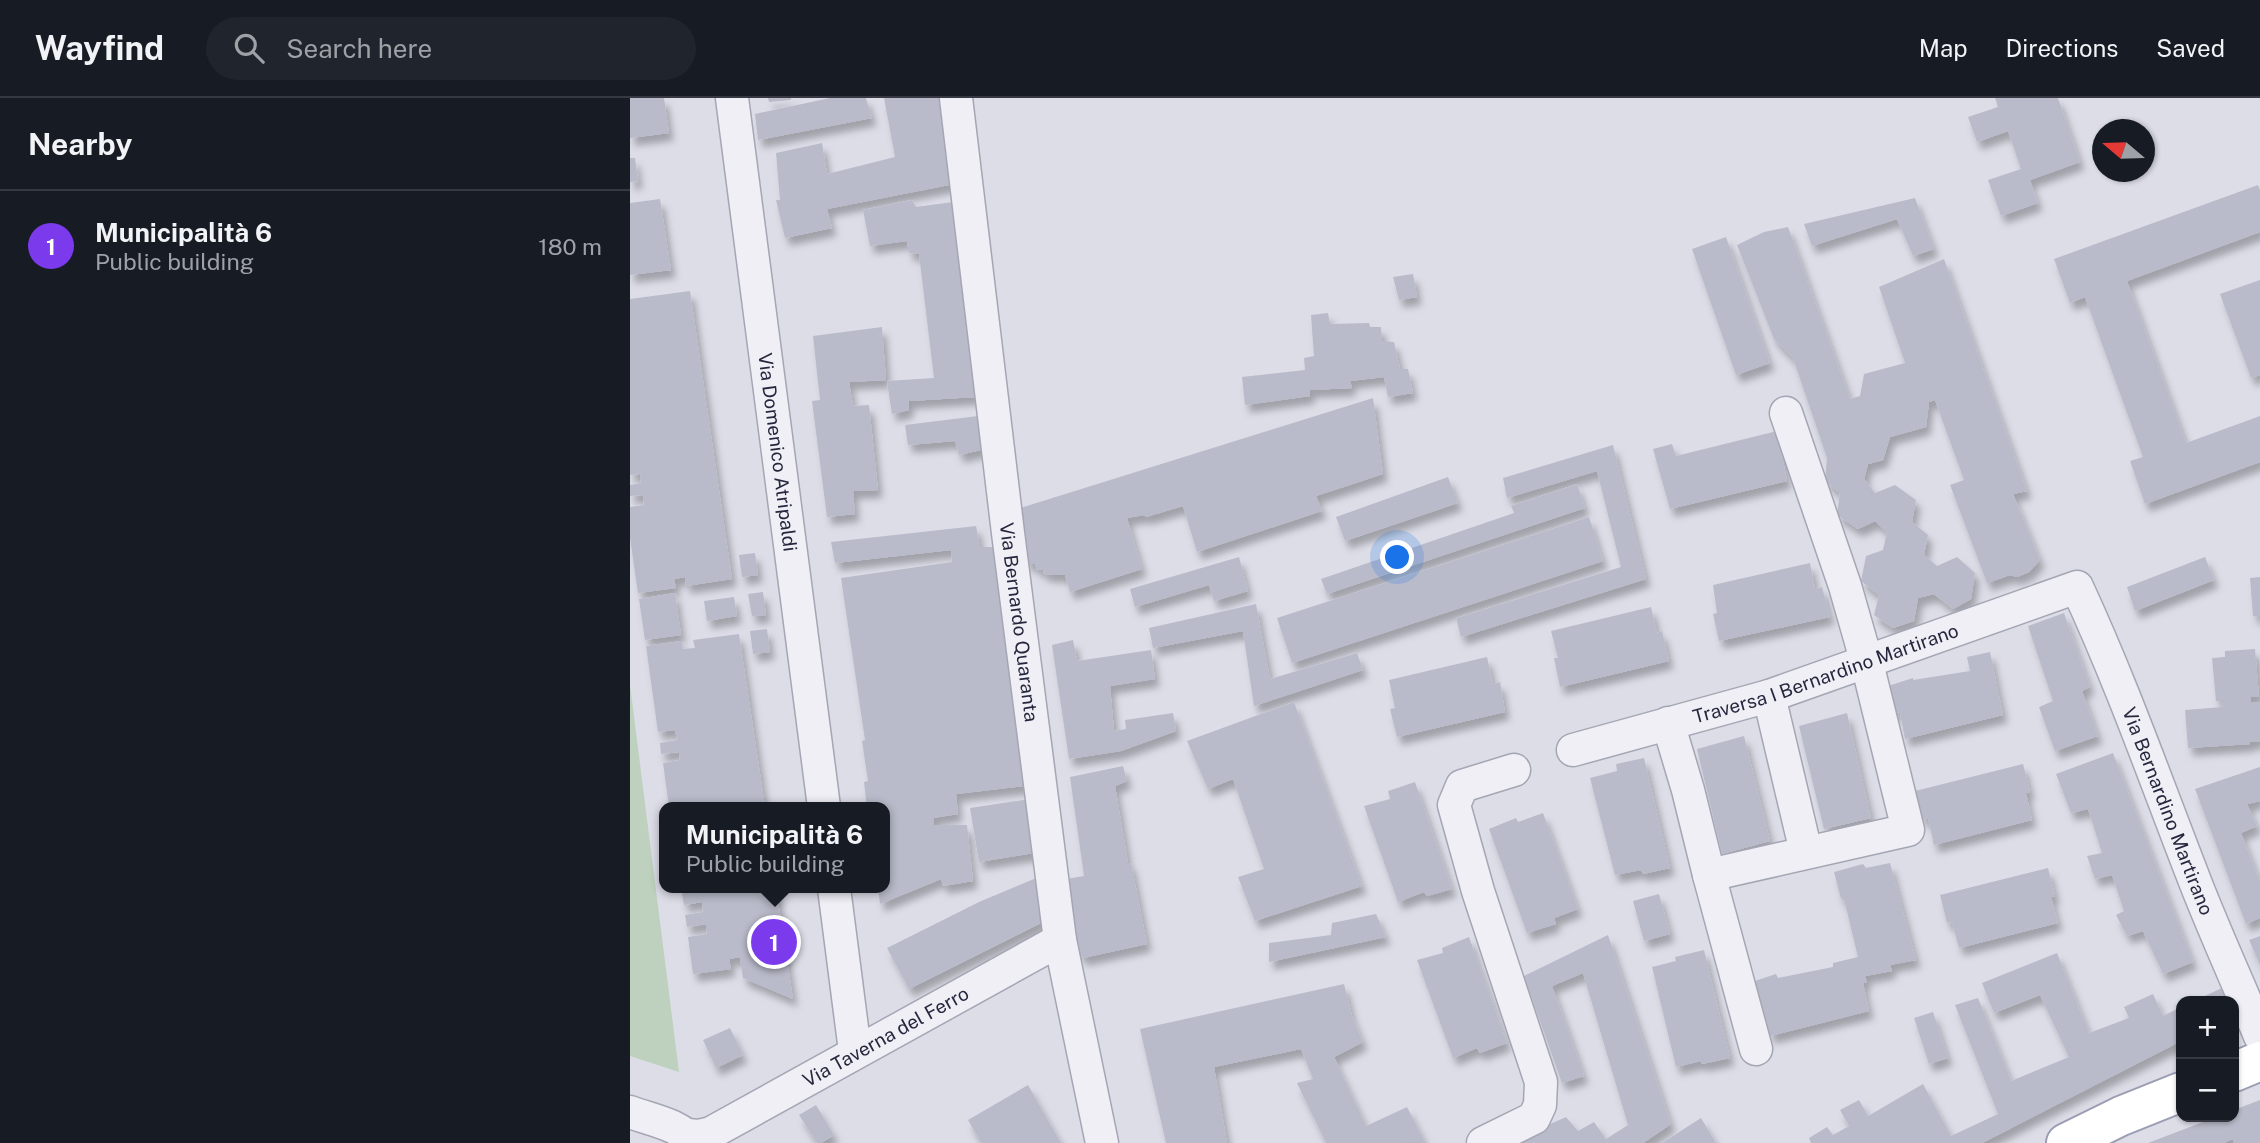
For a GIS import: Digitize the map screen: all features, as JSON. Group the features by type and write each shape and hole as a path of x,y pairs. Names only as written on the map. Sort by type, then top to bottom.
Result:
{"main road":[{"path":"2239,1070 2260,1061"},
{"path":"2066,1143 2121,1116 2176,1094"}],"street":[{"name":"Via Domenico Atripaldi","path":"732,98 823,802"},
{"name":"Via Bernardo Quaranta","path":"956,98 1060,940 1102,1143"},
{"path":"1709,874 1908,830 1845,586 1786,413"},
{"name":"Traversa I Bernardino Martirano","path":"1573,750 1769,696 2077,587"},
{"name":"Via Bernardino Martirano","path":"2077,587 2145,748 2196,885 2260,1036"},
{"path":"1769,696 1806,852"},
{"path":"1668,723 1756,1049"},
{"path":"1483,1143 1534,1118 1540,1105 1541,1082 1478,891 1454,805 1462,786 1514,770"},
{"path":"835,893 855,1051"},
{"name":"Via Taverna del Ferro","path":"630,1132 644,1125 691,1135 855,1051 1060,940"},
{"path":"630,1112 691,1135"}],"green space":[{"path":"630,685 679,1072 630,1056"}],"building":[{"path":"630,98 664,98 669,133 630,138"},
{"path":"768,98 791,98 791,100 769,102"},
{"path":"830,98 866,98 872,118 758,140 755,114"},
{"path":"884,98 943,98 954,184 827,209 832,228 785,238 776,200 780,200 776,153 822,143 827,174 895,157"},
{"path":"1995,98 2058,98 2080,162 2030,180 2038,203 2001,216 1988,180 2021,169 2008,131 1977,142 1968,117 1998,107"},
{"path":"630,158 635,158 638,181 630,182"},
{"path":"2258,185 2260,232 2127,281 2186,443 2260,416 2260,462 2145,504 2130,461 2143,457 2085,297 2070,303 2054,259"},
{"path":"1915,198 1934,249 1913,256 1897,219 1812,246 1804,224"},
{"path":"660,199 671,270 630,275 630,203"},
{"path":"912,200 916,207 953,202 976,397 909,401 909,410 892,414 887,381 934,378 919,254 909,253 907,241 870,246 863,210"},
{"path":"1788,227 1850,399 1860,396 1864,374 1905,363 1879,287 1944,259 2027,491 2013,494 2040,560 2029,572 1987,583 1950,485 1964,480 1935,400 1929,402 1926,427 1890,437 1883,460 1868,464 1864,479 1875,493 1895,485 1916,500 1912,522 1928,535 1924,555 1937,566 1957,557 1975,573 1971,599 1953,609 1934,594 1918,598 1914,621 1893,628 1874,615 1879,595 1861,581 1866,556 1883,550 1887,532 1875,521 1858,529 1837,515 1840,493 1825,481 1827,458 1793,358 1774,339 1737,245 1764,232"},
{"path":"1726,237 1770,363 1736,375 1692,249"},
{"path":"1413,274 1417,297 1399,300 1393,277"},
{"path":"2260,280 2260,375 2251,378 2220,294"},
{"path":"690,291 732,579 686,586 685,577 674,579 676,588 638,593 630,538 630,507 644,505 643,495 630,496 630,485 641,483 640,474 630,475 630,299"},
{"path":"1328,313 1330,324 1369,323 1370,327 1381,327 1382,341 1394,342 1400,369 1408,369 1413,393 1388,397 1384,377 1350,381 1352,388 1310,390 1310,396 1245,405 1242,377 1305,370 1304,358 1314,356 1311,315"},
{"path":"882,327 886,380 849,382 853,406 869,405 878,490 853,491 855,514 827,517 812,401 820,400 813,336"},
{"path":"1373,398 1383,474 1316,496 1322,511 1197,552 1183,506 1146,517 1144,515 1127,518 1142,569 1070,592 1065,575 1044,574 1043,569 1037,570 1035,564 1027,564 1014,510"},
{"path":"978,416 985,449 959,455 955,441 908,445 905,425"},
{"path":"1777,431 1787,481 1670,509 1653,449 1672,444 1676,456"},
{"path":"1613,445 1646,579 1461,637 1456,618 1621,567 1597,471 1507,498 1503,478"},
{"path":"1448,477 1458,503 1345,541 1336,517"},
{"path":"1577,484 1585,508 1327,594 1321,579 1514,513 1511,506"},
{"path":"1589,517 1603,561 1292,663 1277,618"},
{"path":"976,526 980,547 995,547 1033,785 956,794 958,814 933,818 934,825 967,825 973,881 943,886 941,879 880,904 879,893 890,893 890,802 866,802 864,782 868,781 862,741 865,740 841,578 952,562 951,550 835,563 831,542"},
{"path":"755,553 758,575 742,577 739,555"},
{"path":"1239,557 1248,591 1214,601 1209,585 1135,607 1130,589"},
{"path":"2205,557 2214,580 2135,611 2127,587"},
{"path":"1810,563 1815,589 1822,587 1830,617 1719,641 1713,614 1717,613 1713,585"},
{"path":"2260,577 2260,616 2253,616 2250,578"},
{"path":"763,592 766,615 752,616 748,594"},
{"path":"675,593 681,635 645,640 639,599"},
{"path":"734,597 737,616 707,621 704,601"},
{"path":"1256,604 1270,679 1357,653 1363,670 1254,706 1243,631 1153,648 1149,628"},
{"path":"1651,607 1657,633 1662,631 1669,661 1560,687 1554,658 1558,658 1551,631"},
{"path":"2064,613 2090,687 2082,691 2098,736 2055,751 2039,707 2053,701 2028,626"},
{"path":"767,629 770,652 753,654 750,631"},
{"path":"739,634 764,802 668,802 663,763 680,760 679,752 661,754 660,743 677,740 675,730 658,732 646,646 682,641 683,649 695,648 693,640"},
{"path":"1073,640 1077,661 1151,650 1155,679 1110,686 1114,731 1126,729 1125,720 1173,713 1176,731 1121,751 1069,759 1052,645"},
{"path":"2255,649 2259,697 2251,697 2251,702 2260,702 2260,741 2188,748 2185,710 2223,707 2222,701 2216,701 2212,658 2225,657 2225,651"},
{"path":"1990,652 2003,715 1905,739 1900,712 1894,714 1888,686 1913,678 1970,671 1967,657"},
{"path":"1487,657 1493,684 1500,682 1505,712 1397,737 1390,709 1395,708 1389,680"},
{"path":"1294,702 1362,886 1255,921 1238,877 1264,869 1233,779 1208,789 1187,741"},
{"path":"1847,713 1871,818 1824,829 1799,726"},
{"path":"1744,736 1770,841 1722,854 1697,749"},
{"path":"2113,753 2193,962 2163,974 2143,931 2127,936 2116,915 2124,911 2112,875 2095,879 2087,856 2102,853 2088,809 2071,813 2056,774"},
{"path":"1644,758 1670,868 1643,874 1641,870 1615,875 1590,778 1617,771 1616,764"},
{"path":"2023,764 2030,792 2026,793 2032,820 1934,845 1928,818 1922,820 1915,791"},
{"path":"1123,766 1127,781 1115,786 1128,863 1131,863 1147,944 1083,958 1074,939 1066,879 1084,876 1070,777"},
{"path":"2260,767 2260,801 2247,804 2257,826 2241,833 2260,882 2260,918 2246,924 2195,789"},
{"path":"1415,782 1452,889 1427,896 1424,892 1398,902 1364,806 1390,799 1388,791"},
{"path":"1030,799 1040,852 979,862 970,808"},
{"path":"1543,813 1578,909 1554,918 1556,924 1527,933 1489,829 1516,818 1518,822"},
{"path":"1890,863 1916,960 1890,965 1892,971 1865,976 1867,983 1863,983 1869,1011 1770,1036 1763,1009 1758,1010 1752,982 1776,974 1778,978 1833,967 1833,963 1858,957 1844,899 1841,899 1834,872 1863,864 1866,868"},
{"path":"2048,868 2055,896 2051,897 2058,923 1959,948 1952,922 1947,923 1940,895"},
{"path":"1041,876 1051,918 909,989 887,948 979,902"},
{"path":"682,893 777,893 793,999 743,978 740,957 729,959 731,969 693,974 688,937 707,934 706,924 687,927 685,915 703,912 702,902 684,905"},
{"path":"1659,894 1670,934 1644,941 1633,901"},
{"path":"1376,914 1386,937 1269,962 1269,943 1331,935 1332,923"},
{"path":"1608,935 1671,1124 1643,1143 1508,1143 1566,1117 1578,1131 1594,1122 1606,1139 1628,1125 1583,973 1552,986 1584,1076 1562,1083 1524,976"},
{"path":"2260,936 2260,965 2249,940"},
{"path":"1469,937 1507,1043 1480,1053 1477,1048 1453,1058 1417,960 1443,953 1442,948"},
{"path":"1704,950 1730,1058 1676,1067 1652,967 1676,961 1675,957"},
{"path":"2057,953 2089,1033 2129,1018 2124,1007 2153,994 2163,1016 2176,1010 2176,1044 1982,1143 1811,1143 1809,1138 1827,1127 1833,1135 1849,1126 1840,1110 1859,1100 1868,1116 1923,1084 1951,1136 1998,1114 1955,1005 1978,998 2011,1081 2069,1057 2040,995 1994,1013 1982,983"},
{"path":"1344,984 1352,1016 1363,1042 1334,1057 1366,1126 1407,1107 1425,1142 1326,1143 1297,1083 1313,1079 1301,1049 1214,1067 1227,1143 1166,1143 1140,1029"},
{"path":"2224,987 2228,996 2205,996"},
{"path":"1933,1012 1948,1058 1929,1064 1914,1018"},
{"path":"730,1028 743,1055 716,1068 703,1040"},
{"path":"1028,1085 1061,1143 981,1143 968,1120"},
{"path":"2260,1100 2260,1143 2234,1143 2233,1139 2223,1143 2148,1143 2203,1122 2239,1122 2239,1108"},
{"path":"816,1105 834,1135 821,1143 817,1143 799,1115"},
{"path":"1701,1118 1716,1143 1662,1143"}],"place":[{"name":"Municipalità 6","path":"774,942"}]}
